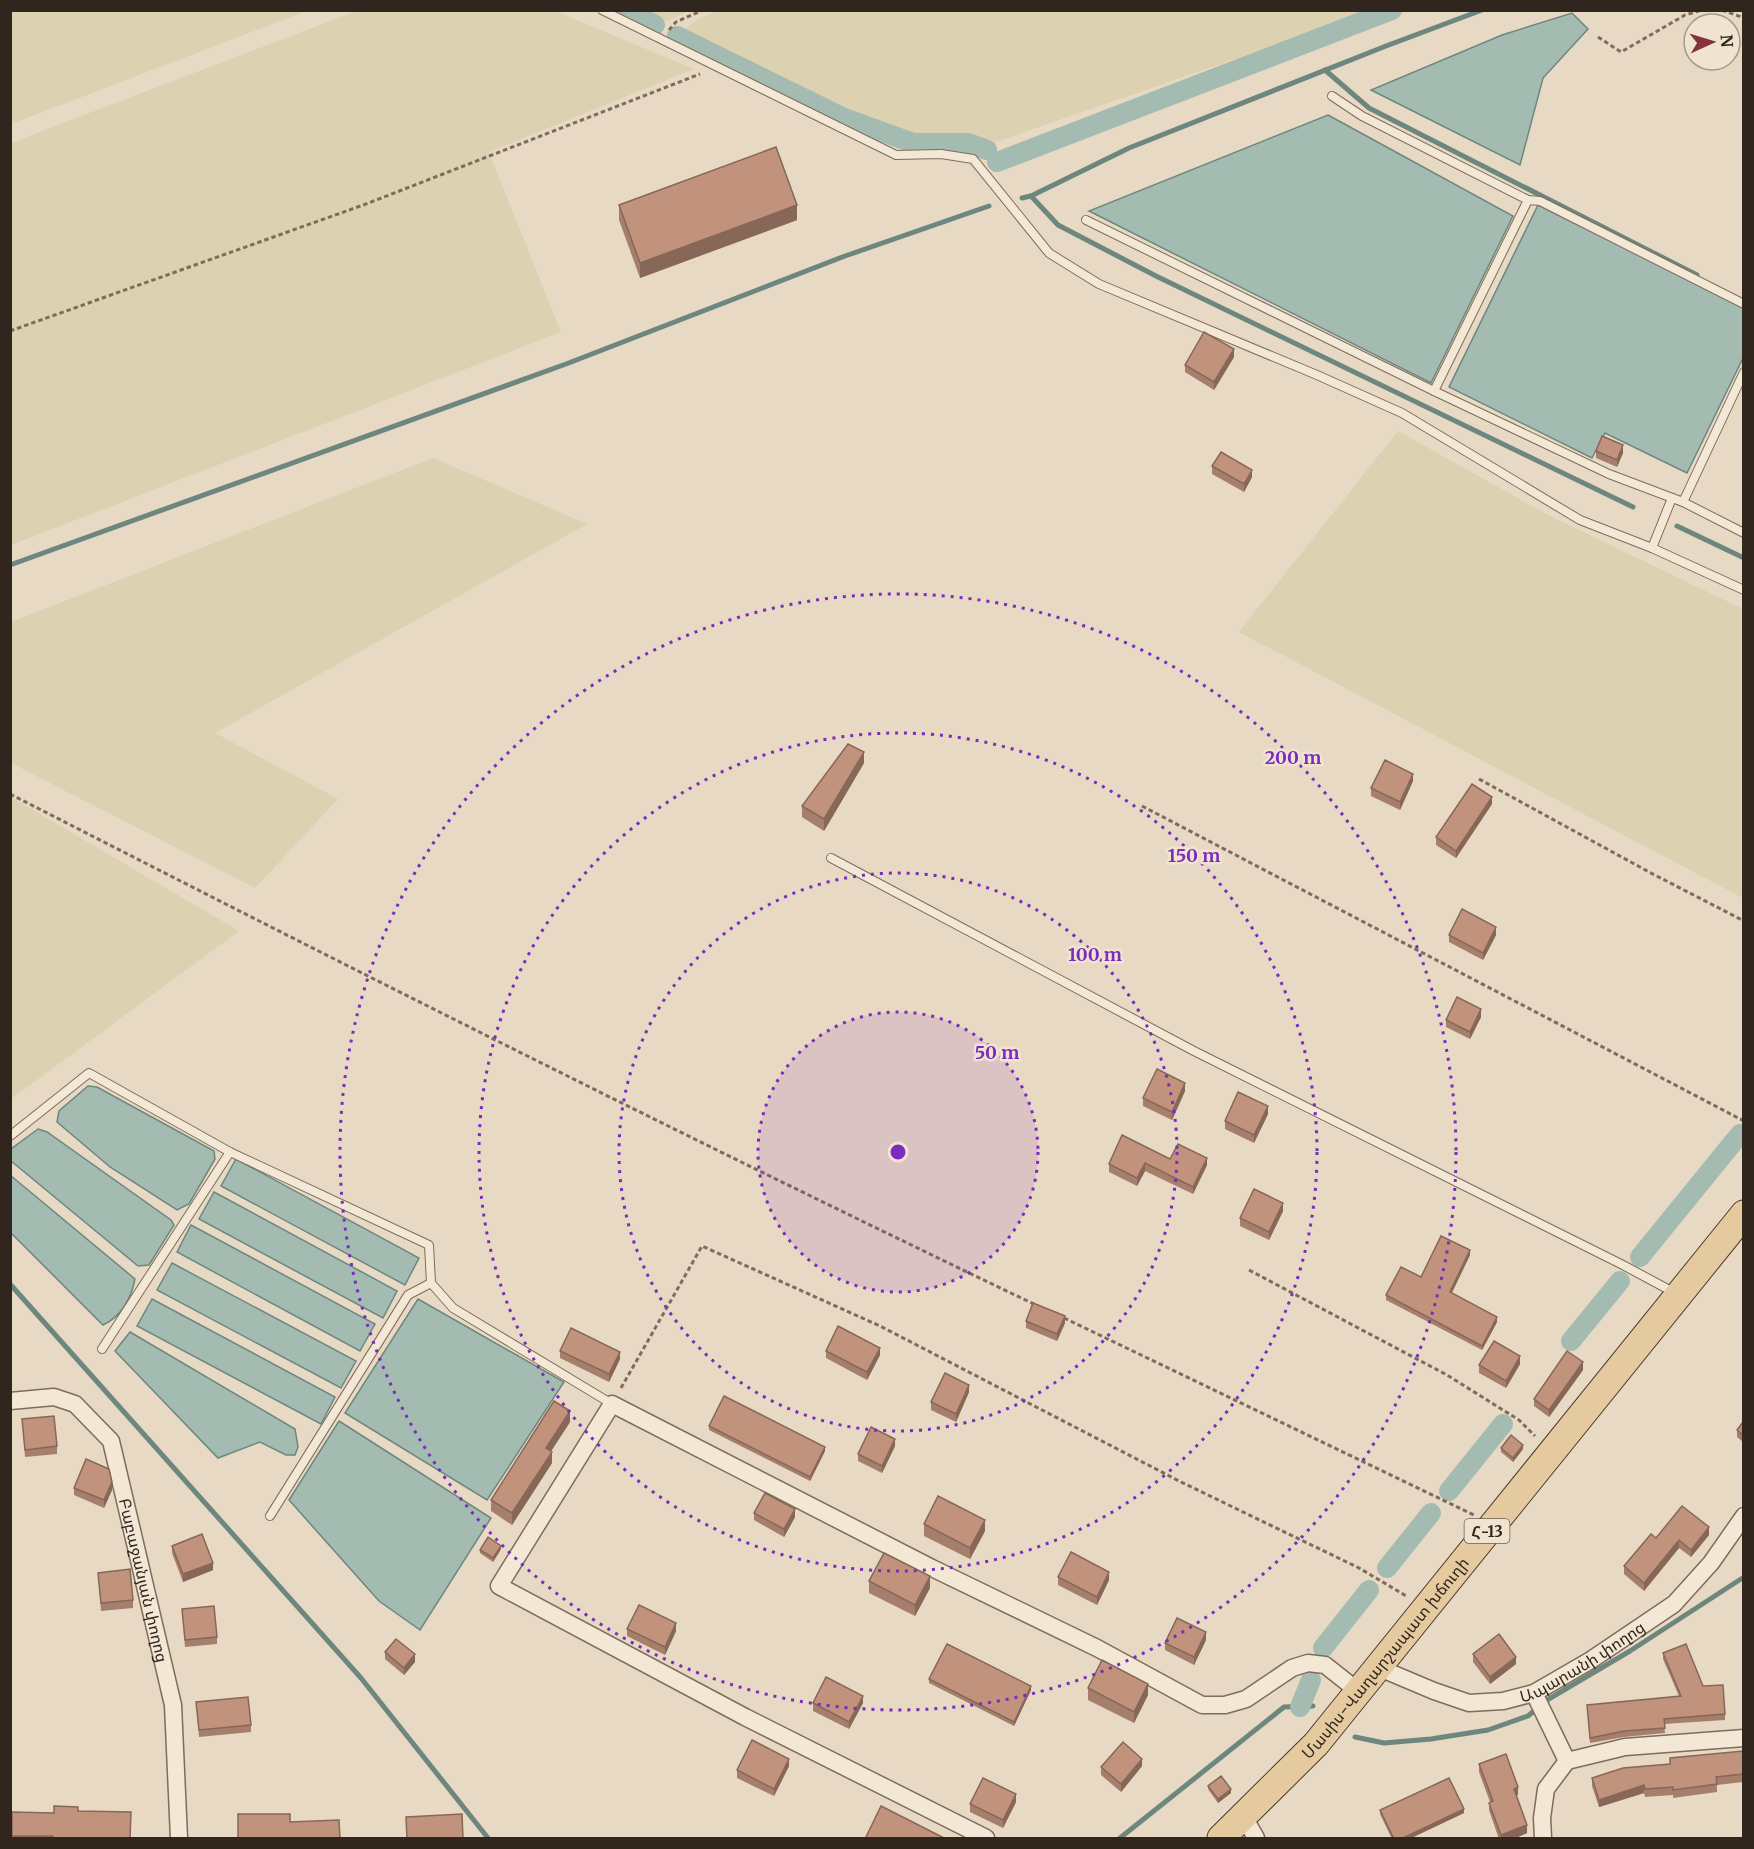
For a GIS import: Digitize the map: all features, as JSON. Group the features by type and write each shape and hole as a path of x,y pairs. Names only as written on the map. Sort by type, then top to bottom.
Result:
{"main road":[{"name":"Մասիս-Վաղարշապատ խճուղի","path":"1221,1839 1250,1828 1490,1526 1743,1214"}],"street":[{"name":"Բաբաջանյան փողոց","path":"10,1401 54,1397 75,1404 111,1441 173,1705 179,1839"},
{"path":"986,1839 745,1717 499,1586 612,1404 932,1568 1097,1648 1202,1705 1225,1705 1246,1699 1292,1668 1308,1663 1325,1665 1358,1691"},
{"name":"Ապարանի փողոց","path":"1377,1667 1469,1703 1503,1701 1534,1693 1591,1660 1674,1604 1711,1563 1743,1516"},
{"path":"1534,1693 1567,1761"},
{"path":"1543,1839 1542,1818 1546,1789 1567,1761 1625,1747 1743,1738"}],"lane":[{"path":"602,10 896,155 941,154 972,159 1049,253 1099,284 1402,413 1580,520 1652,548 1743,590"},
{"path":"1332,96 1362,116 1528,200 1540,201 1743,304"},
{"path":"1434,391 1528,200"},
{"path":"1086,220 1434,391 1609,474 1683,502 1743,533"},
{"path":"1683,502 1743,372"},
{"path":"1652,548 1672,498"},
{"path":"831,858 1194,1051 1623,1265 1678,1295"},
{"path":"10,1136 89,1073 230,1152 429,1245 431,1283 453,1308 612,1404"},
{"path":"102,1349 230,1152"},
{"path":"270,1516 408,1295 431,1283"}],"path":[{"path":"660,40 676,22 704,10"},
{"path":"1598,37 1621,52 1685,15 1702,10"},
{"path":"1722,10 1743,18"},
{"path":"10,331 366,204 716,68"},
{"path":"1479,779 1743,921"},
{"path":"10,794 428,1005 1039,1306"},
{"path":"1142,806 1743,1121"},
{"path":"612,1404 702,1246 880,1326 1180,1482 1359,1568 1425,1608"},
{"path":"1249,1270 1447,1375 1519,1420 1552,1452"},
{"path":"1060,1316 1467,1511 1490,1526"}],"shaded area":[{"path":"11,10 306,10 306,11 11,124"},
{"path":"359,10 555,11 694,69 489,152 561,332 11,545 11,143"},
{"path":"642,11 689,11 664,22"},
{"path":"718,11 1373,11 993,143 911,138 683,31 698,19"},
{"path":"1572,13 1588,29 1543,78 1520,165 1371,90 1502,35"},
{"path":"1328,115 1513,216 1431,383 1089,211"},
{"path":"1538,205 1743,307 1743,358 1687,473 1605,433 1592,458 1449,387"},
{"path":"1398,431 1548,515 1743,609 1743,898 1239,632"},
{"path":"433,458 587,524 215,733 338,799 255,888 11,763 11,622"},
{"path":"11,797 239,931 11,1099"},
{"path":"88,1086 97,1087 214,1151 215,1159 189,1204 177,1210 110,1167 57,1122 59,1111"},
{"path":"38,1129 47,1132 171,1220 174,1225 149,1265 138,1266 11,1161 11,1149"},
{"path":"236,1159 419,1258 405,1285 221,1186"},
{"path":"10,1175 135,1279 125,1306 110,1321 103,1325 11,1233"},
{"path":"214,1192 397,1291 383,1318 199,1219"},
{"path":"191,1225 375,1324 360,1351 177,1252"},
{"path":"172,1263 356,1361 341,1388 157,1290"},
{"path":"152,1299 335,1397 321,1424 137,1326"},
{"path":"418,1299 564,1382 487,1500 345,1413"},
{"path":"130,1332 295,1429 298,1447 295,1455 286,1455 260,1442 218,1458 115,1351"},
{"path":"339,1421 491,1518 420,1630 379,1601 289,1500"}],"building":[{"path":"776,147 797,205 640,263 619,205"},
{"path":"1204,332 1234,349 1214,382 1185,365"},
{"path":"1602,436 1623,445 1617,460 1596,451"},
{"path":"1221,452 1252,470 1244,484 1212,466"},
{"path":"848,744 864,752 824,819 802,806"},
{"path":"1385,760 1413,774 1400,802 1371,788"},
{"path":"1472,784 1492,797 1456,851 1436,837"},
{"path":"1462,909 1496,927 1483,953 1449,935"},
{"path":"1457,997 1481,1009 1470,1032 1446,1020"},
{"path":"1157,1069 1185,1083 1172,1112 1143,1098"},
{"path":"1238,1092 1268,1106 1254,1135 1225,1121"},
{"path":"1122,1135 1170,1159 1178,1144 1207,1158 1193,1187 1145,1163 1137,1178 1109,1164"},
{"path":"1254,1189 1283,1203 1269,1232 1240,1218"},
{"path":"1441,1236 1470,1250 1450,1292 1497,1317 1482,1346 1386,1295 1401,1267 1421,1277"},
{"path":"1033,1303 1065,1316 1057,1334 1026,1321"},
{"path":"838,1326 880,1348 867,1372 826,1351"},
{"path":"571,1328 620,1352 609,1374 560,1351"},
{"path":"1494,1341 1520,1356 1506,1381 1479,1365"},
{"path":"1567,1351 1583,1362 1549,1410 1534,1399"},
{"path":"945,1373 969,1385 956,1414 931,1402"},
{"path":"724,1396 825,1447 810,1477 709,1426"},
{"path":"554,1401 570,1411 546,1448 552,1452 512,1513 491,1500"},
{"path":"54,1416 57,1446 25,1450 22,1419"},
{"path":"1743,1422 1743,1435 1737,1430"},
{"path":"871,1427 895,1439 882,1466 858,1454"},
{"path":"1511,1435 1523,1445 1513,1458 1501,1448"},
{"path":"86,1459 109,1469 112,1482 104,1500 74,1488"},
{"path":"765,1493 795,1509 784,1529 754,1513"},
{"path":"938,1496 985,1520 970,1548 924,1524"},
{"path":"1682,1506 1709,1527 1691,1550 1679,1540 1644,1583 1624,1566 1651,1534 1656,1538"},
{"path":"202,1534 213,1563 183,1574 172,1546"},
{"path":"488,1537 501,1546 493,1558 480,1550"},
{"path":"1071,1552 1109,1572 1097,1597 1058,1577"},
{"path":"884,1553 930,1576 915,1605 869,1581"},
{"path":"130,1569 133,1600 101,1603 98,1573"},
{"path":"639,1605 676,1623 665,1647 627,1629"},
{"path":"214,1606 217,1637 185,1640 182,1609"},
{"path":"1177,1618 1206,1632 1194,1657 1165,1643"},
{"path":"1499,1634 1516,1657 1490,1677 1473,1654"},
{"path":"396,1639 415,1654 404,1668 385,1652"},
{"path":"947,1644 1031,1686 1014,1722 929,1679"},
{"path":"1686,1644 1703,1686 1723,1685 1725,1714 1664,1719 1665,1728 1624,1731 1590,1738 1587,1705 1681,1696 1663,1653"},
{"path":"1102,1660 1148,1684 1134,1712 1088,1688"},
{"path":"826,1677 863,1696 849,1722 813,1703"},
{"path":"248,1697 251,1725 199,1730 196,1702"},
{"path":"752,1740 789,1759 774,1789 737,1770"},
{"path":"1123,1742 1142,1759 1121,1784 1101,1767"},
{"path":"1743,1751 1743,1774 1716,1777 1717,1784 1673,1790 1673,1787 1645,1789 1644,1785 1599,1800 1592,1778 1623,1768 1670,1764 1670,1758"},
{"path":"1506,1754 1518,1787 1514,1789 1527,1825 1501,1835 1489,1803 1493,1801 1479,1764"},
{"path":"1221,1776 1231,1789 1218,1799 1208,1786"},
{"path":"983,1778 1016,1794 1003,1820 970,1804"},
{"path":"1449,1778 1464,1809 1401,1839 1394,1839 1380,1810"},
{"path":"54,1806 78,1807 78,1811 131,1812 130,1839 53,1839 53,1836 12,1836 12,1812 54,1813"},
{"path":"881,1806 946,1839 865,1839"},
{"path":"238,1814 290,1814 290,1822 339,1820 340,1839 238,1839"},
{"path":"462,1814 463,1839 407,1839 406,1817"}],"waterway":[{"path":"626,10 655,25"},
{"path":"997,162 1392,10"},
{"path":"1022,198 1031,196 1129,148 1482,10"},
{"path":"677,36 844,118 913,143 968,143 987,150"},
{"path":"1325,70 1369,108 1697,275"},
{"path":"1031,196 1058,225 1156,276 1633,507"},
{"path":"10,565 566,364 845,256 989,206"},
{"path":"1677,526 1744,558"},
{"path":"1640,1257 1740,1134"},
{"path":"1571,1341 1620,1281"},
{"path":"10,1284 361,1678 488,1838"},
{"path":"1449,1491 1503,1424"},
{"path":"1387,1568 1431,1513"},
{"path":"1355,1737 1384,1743 1431,1739 1488,1730 1528,1716 1547,1700 1630,1651 1744,1577"},
{"path":"1323,1648 1369,1590"},
{"path":"1300,1707 1311,1680"},
{"path":"1120,1838 1284,1707 1313,1706"}]}
